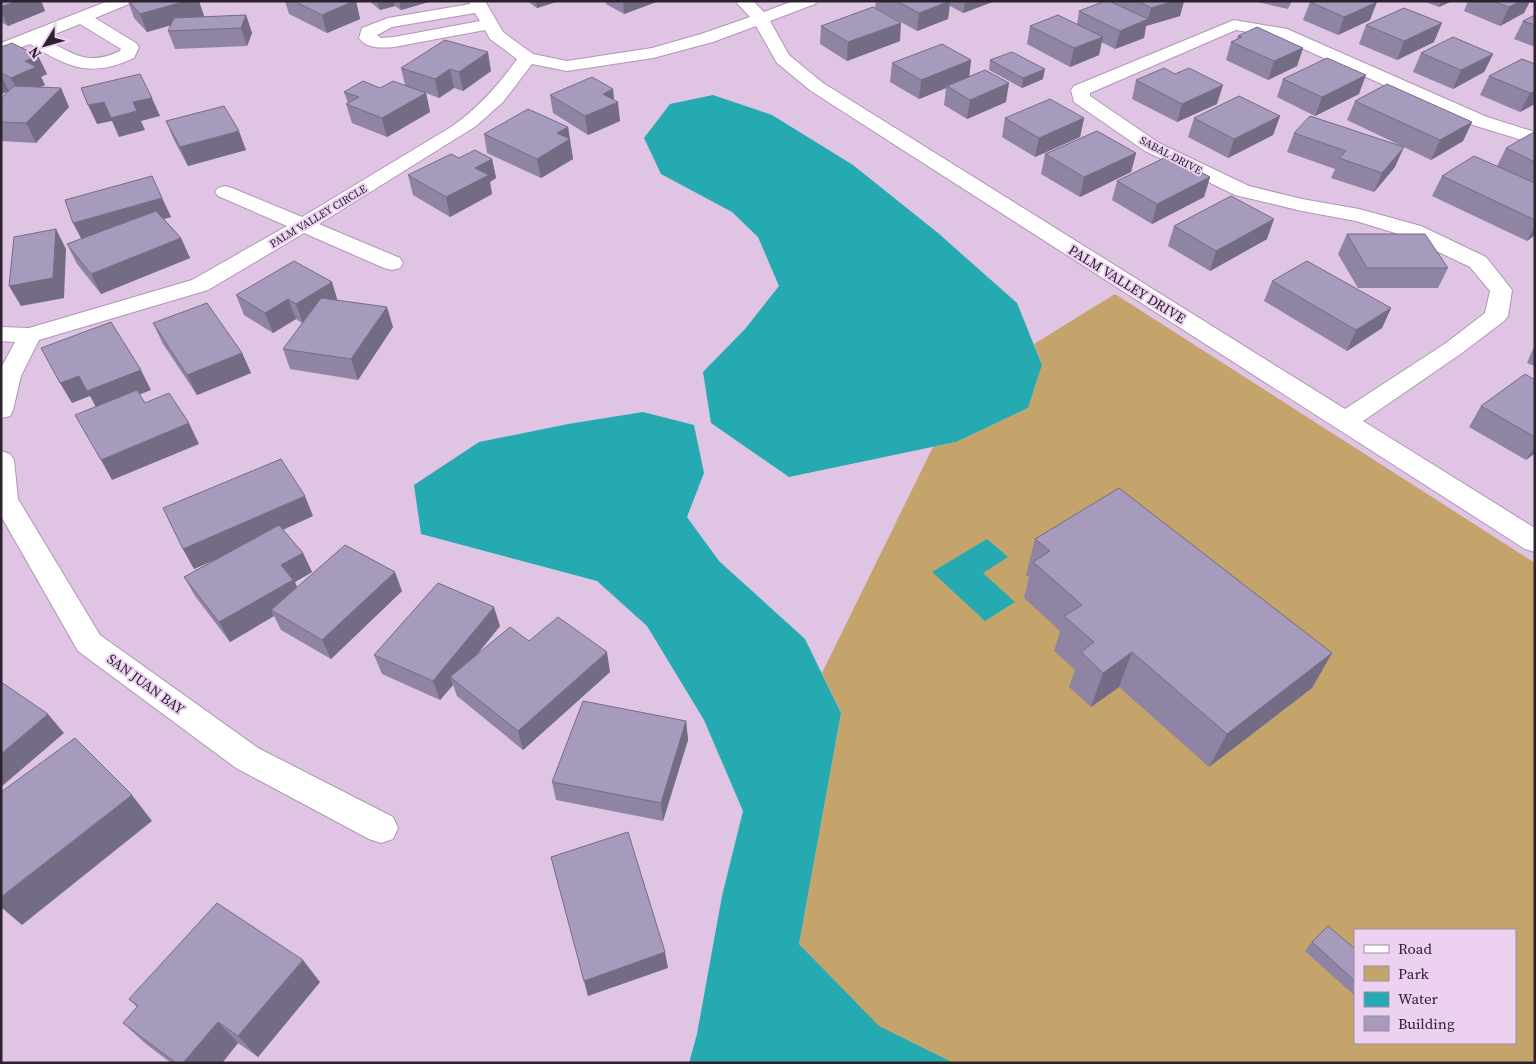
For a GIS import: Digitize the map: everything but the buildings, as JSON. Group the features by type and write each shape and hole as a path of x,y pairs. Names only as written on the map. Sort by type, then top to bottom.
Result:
{"street":[{"path":"1,49 123,1"},
{"name":"PALM VALLEY DRIVE","path":"743,1 762,18 771,39 783,59 817,87 1535,542"},
{"path":"490,24 394,42 379,43 368,38 368,32 388,23 478,4 490,24 496,35 527,58 567,66 653,53 707,38 809,1"},
{"path":"32,37 71,61 83,65 106,63 128,54 130,47 81,17"},
{"name":"SABAL DRIVE","path":"1344,422 1454,348 1496,316 1501,290 1478,262 1413,231 1360,215 1302,205 1242,191 1152,147 1081,98 1080,90 1234,25 1281,33 1480,122 1535,138"},
{"name":"PALM VALLEY CIRCLE","path":"1,334 30,335 200,285 304,225 458,131 484,112 504,91 527,58"},
{"path":"225,192 392,263"},
{"path":"1,410 9,376 30,335"},
{"name":"SAN JUAN BAY","path":"1,460 5,499 89,643 247,758 380,828"}],"green space":[{"path":"1115,294 1535,563 1535,1063 954,1063 878,1026 799,944 841,713 822,673 933,447 956,442 1028,408 1042,365 1034,344"}],"water":[{"path":"713,95 772,115 853,165 938,233 1017,303 1042,365 1028,408 956,442 789,477 711,423 703,372 745,329 779,286 758,237 732,212 661,174 644,138 670,104"},
{"path":"643,412 694,425 704,473 687,517 719,561 805,639 841,713 799,944 879,1026 954,1063 689,1063 697,1034 722,896 743,811 704,720 647,626 597,581 421,534 414,485 479,442 568,424"},
{"path":"987,539 1008,557 983,573 1015,602 985,621 932,572"}]}
